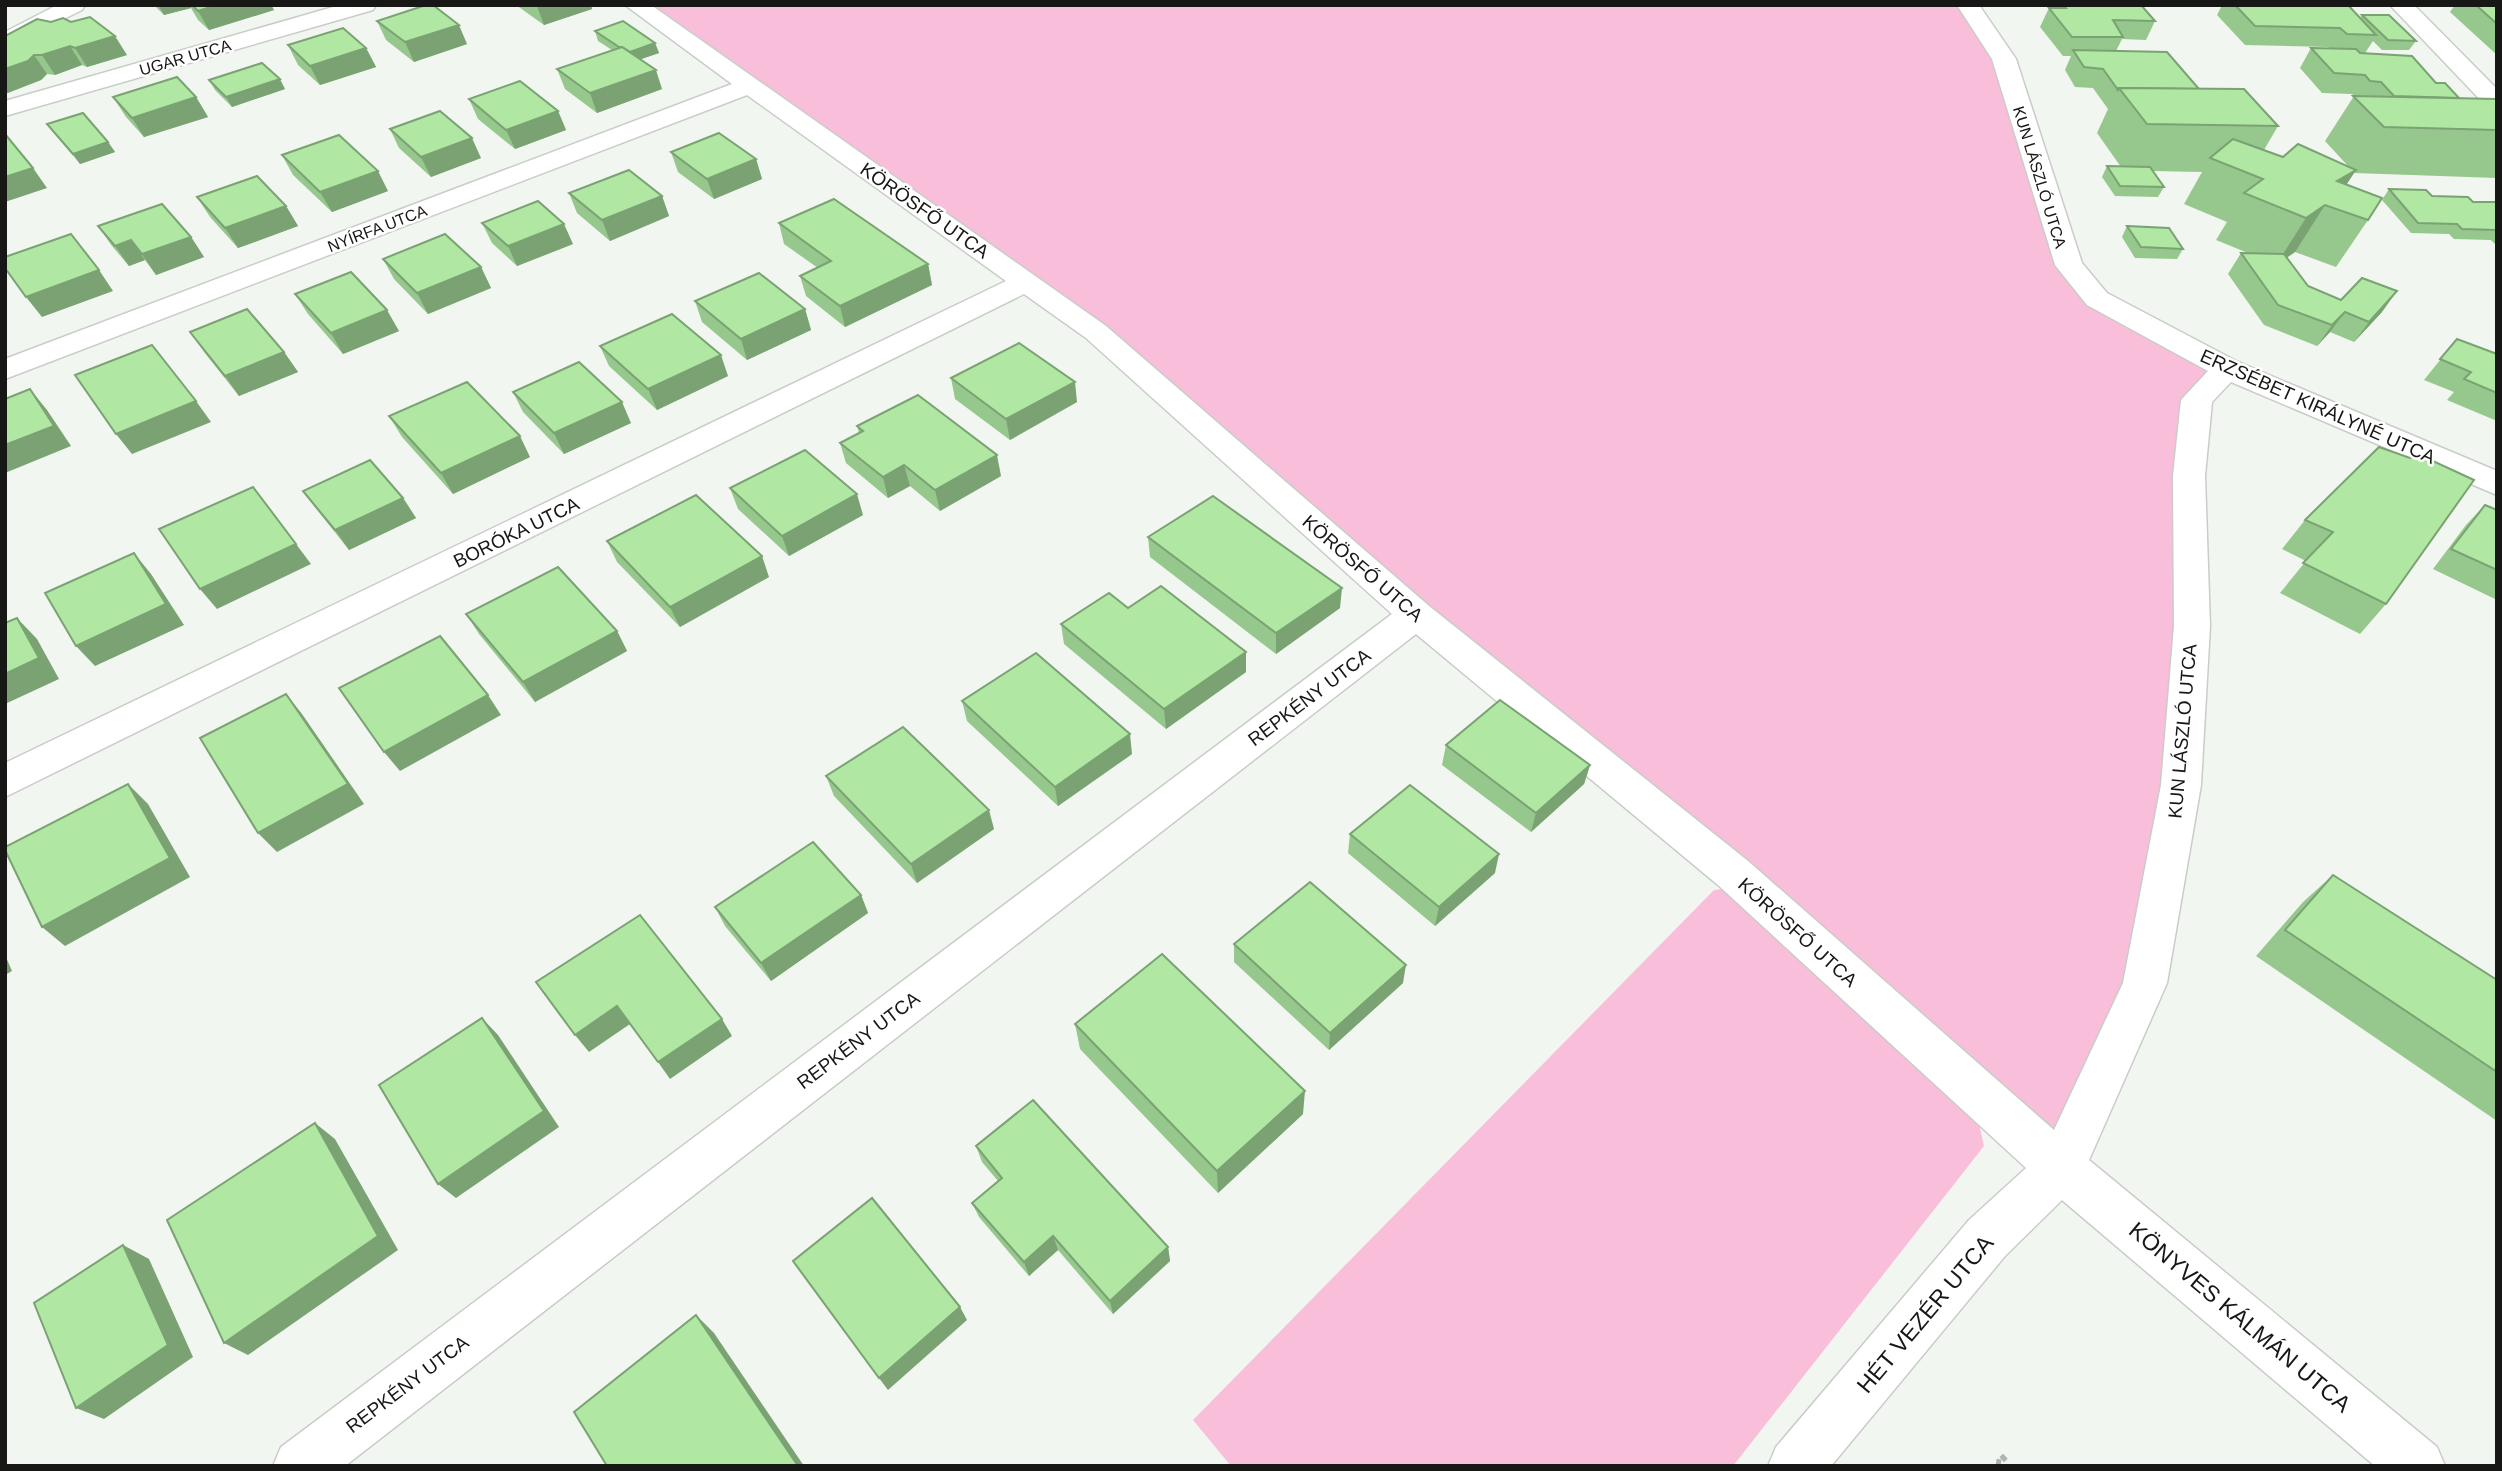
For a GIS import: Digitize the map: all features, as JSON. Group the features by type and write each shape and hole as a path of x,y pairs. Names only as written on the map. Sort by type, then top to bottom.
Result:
{"street":[{"path":"5,41 74,5"},
{"name":"UGAR UTCA","path":"5,110 365,5"},
{"name":"KÖRÖSFŐ UTCA","path":"636,5 1096,332 1416,615 1733,873 2061,1168"},
{"name":"KUN LÁSZLÓ UTCA","path":"1968,5 2004,59 2069,265 2097,299 2142,323"},
{"path":"2402,5 2497,103"},
{"name":"NYÍRFA UTCA","path":"5,370 750,86"},
{"name":"BORÓKA UTCA","path":"5,782 1026,282"},
{"name":"ERZSÉBET KIRÁLYNÉ UTCA","path":"2142,323 2227,369 2497,484"},
{"name":"KUN LÁSZLÓ UTCA","path":"2061,1168 2145,983 2181,785 2192,626 2189,476 2197,400 2227,369"},
{"name":"REPKÉNY UTCA","path":"300,1466 1416,615"},
{"name":"HÉT VEZÉR UTCA","path":"1795,1466 1987,1238 2061,1168"},
{"name":"KÖNYVES KÁLMÁN UTCA","path":"2061,1168 2418,1466"}],"path":[{"path":"1998,1466 2000,1454 2011,1466"}],"shaded area":[{"path":"636,5 1973,5 2058,236 2097,299 2227,369 2197,401 2145,983 2061,1168 1096,332"},
{"path":"1729,888 1975,1106 1984,1146 1733,1466 1231,1466 1193,1420 1714,890"}],"building":[{"path":"192,5 217,5 198,11"},
{"path":"433,5 459,25 405,42 377,21"},
{"path":"2064,5 2141,5 2155,21 2113,20 2123,37 2072,37 2049,8 2066,8"},
{"path":"2235,5 2348,5 2376,35 2347,34 2340,28 2255,26"},
{"path":"2476,5 2497,5 2497,24"},
{"path":"2362,15 2389,15 2416,41 2388,40"},
{"path":"90,17 115,36 75,48 70,46 34,55 28,61 5,69 5,36 37,19 51,22 63,18 71,22"},
{"path":"623,21 655,43 630,52 595,31"},
{"path":"343,28 366,48 310,66 288,45"},
{"path":"622,47 656,70 590,93 557,69"},
{"path":"2311,48 2356,49 2360,53 2412,56 2436,83 2445,83 2459,98 2394,96 2381,82 2370,81 2365,75 2334,73"},
{"path":"2073,50 2167,52 2199,89 2118,90 2103,69 2084,67"},
{"path":"262,63 280,79 226,97 209,80"},
{"path":"177,77 196,97 132,118 113,97"},
{"path":"520,81 558,111 506,130 469,99"},
{"path":"2119,88 2244,89 2278,126 2147,124"},
{"path":"2353,96 2497,99 2497,130 2384,127"},
{"path":"440,111 472,138 421,157 390,129"},
{"path":"83,113 108,142 73,154 47,124"},
{"path":"719,133 756,159 707,179 671,152"},
{"path":"5,134 33,168 5,177"},
{"path":"339,135 378,171 320,192 282,155"},
{"path":"2233,139 2283,157 2298,144 2356,170 2337,181 2382,198 2368,220 2325,205 2306,218 2244,193 2263,179 2210,158"},
{"path":"2107,166 2150,167 2164,187 2120,186"},
{"path":"629,170 662,196 602,220 569,193"},
{"path":"257,176 286,206 225,228 197,197"},
{"path":"2389,189 2426,190 2432,196 2468,197 2473,202 2497,202 2497,230 2462,229 2457,224 2418,223"},
{"path":"834,199 928,264 840,306 800,276 831,261 779,223"},
{"path":"538,201 564,224 508,246 482,223"},
{"path":"162,204 191,237 142,254 131,240 115,246 98,226"},
{"path":"2127,226 2169,228 2183,249 2141,247"},
{"path":"71,234 99,270 26,297 5,268 5,257"},
{"path":"445,234 481,267 417,293 383,259"},
{"path":"2241,253 2284,254 2308,286 2341,300 2362,278 2397,291 2369,322 2345,312 2332,325 2278,305"},
{"path":"351,272 387,310 331,333 295,294"},
{"path":"759,273 805,309 741,339 695,301"},
{"path":"247,309 284,352 225,376 190,332"},
{"path":"672,314 721,355 648,389 600,346"},
{"path":"2457,339 2497,354 2497,393 2464,379 2471,372 2440,359"},
{"path":"1019,343 1075,382 1006,419 951,378"},
{"path":"152,345 196,401 116,434 75,375"},
{"path":"579,362 622,402 554,433 513,392"},
{"path":"467,382 520,436 441,473 389,416"},
{"path":"30,389 54,426 5,445 5,399"},
{"path":"918,395 997,455 935,490 904,465 883,477 840,443 863,431 857,426"},
{"path":"2379,447 2410,458 2418,454 2474,480 2386,604 2303,563 2333,532 2305,520"},
{"path":"805,450 857,494 782,536 730,488"},
{"path":"370,460 403,498 335,530 303,491"},
{"path":"253,487 296,544 200,589 159,529"},
{"path":"696,495 762,556 670,607 607,541"},
{"path":"1213,496 1342,588 1276,633 1148,537"},
{"path":"2485,505 2497,510 2497,570 2451,549"},
{"path":"134,553 166,604 76,646 45,593"},
{"path":"558,567 617,631 523,682 466,614"},
{"path":"1161,586 1246,652 1164,709 1061,624 1109,593 1128,608"},
{"path":"17,618 39,658 5,674 5,623"},
{"path":"440,636 488,695 384,752 339,688"},
{"path":"1036,653 1130,734 1055,787 962,701"},
{"path":"286,694 348,784 258,833 200,738"},
{"path":"1500,700 1590,765 1536,813 1446,745"},
{"path":"903,727 989,810 911,864 826,776"},
{"path":"128,784 170,858 42,927 5,847"},
{"path":"1410,785 1499,854 1439,907 1350,834"},
{"path":"813,842 861,895 761,963 715,907"},
{"path":"2333,875 2497,980 2497,1072 2285,930"},
{"path":"1310,882 1406,965 1330,1033 1234,944"},
{"path":"640,915 722,1019 658,1062 617,1006 575,1035 536,982"},
{"path":"1162,954 1305,1091 1217,1171 1075,1024"},
{"path":"482,1018 544,1111 438,1184 379,1085"},
{"path":"1033,1100 1168,1247 1110,1301 1053,1236 1024,1262 972,1203 1002,1178 976,1146"},
{"path":"315,1123 378,1236 224,1343 167,1220"},
{"path":"872,1198 960,1307 879,1378 793,1261"},
{"path":"123,1245 168,1345 76,1408 34,1303"},
{"path":"696,1315 798,1466 607,1466 574,1412"}]}
